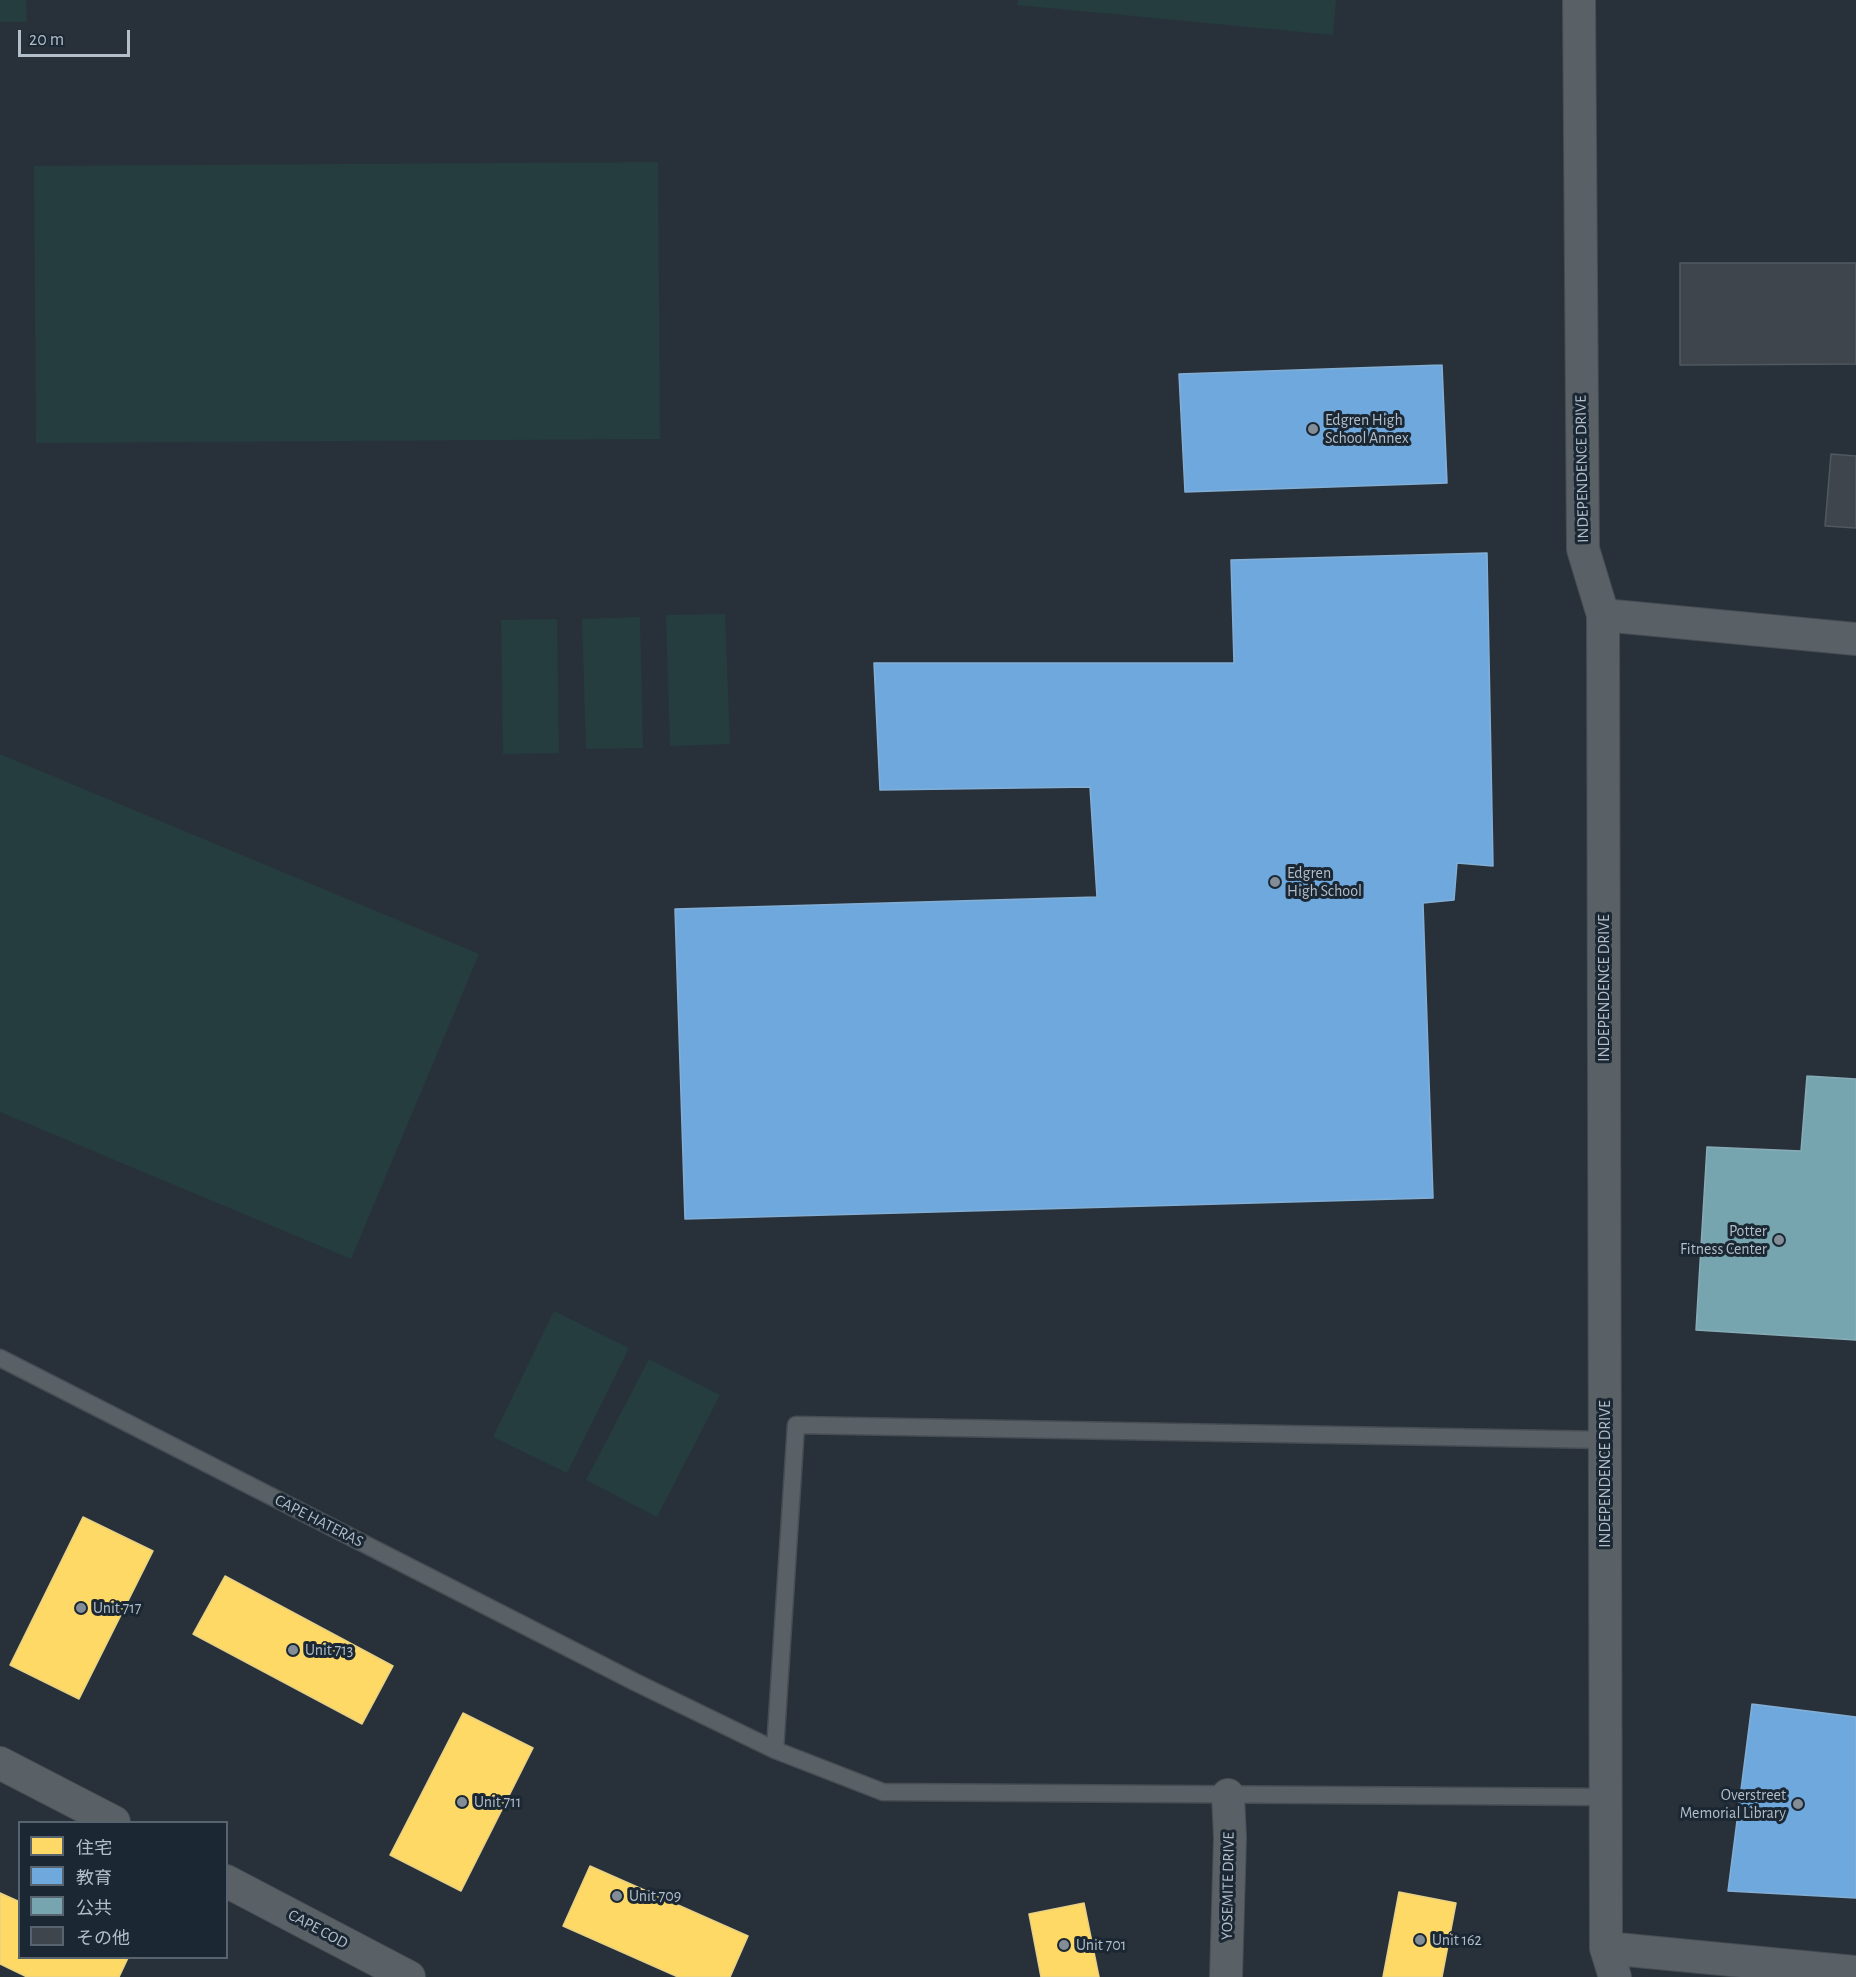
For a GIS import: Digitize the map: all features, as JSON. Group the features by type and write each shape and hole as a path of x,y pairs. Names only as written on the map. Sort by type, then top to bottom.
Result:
{"street":[{"name":"INDEPENDENCE DRIVE","path":"1579,0 1583,549 1603,615 1606,1797 1610,1962"},
{"path":"1603,615 1856,639"},
{"path":"0,1763 112,1821"},
{"name":"YOSEMITE DRIVE","path":"1226,1977 1230,1838 1228,1795"},
{"name":"CAPE COD","path":"228,1882 409,1977"},
{"path":"1610,1962 1856,1972"}],"lane":[{"name":"CAPE HATERAS","path":"0,1358 637,1683 775,1750 883,1792 1606,1797"},
{"path":"775,1750 796,1425 1605,1440"}],"green space":[{"path":"0,0 26,0 27,22 0,22"},
{"path":"1018,0 1336,0 1333,35 1017,5"},
{"path":"658,162 660,439 36,443 34,166"},
{"path":"725,614 730,744 670,746 666,615"},
{"path":"640,617 643,748 586,749 582,619"},
{"path":"557,619 559,753 503,754 501,620"},
{"path":"0,754 479,954 351,1259 0,1112"},
{"path":"554,1311 629,1348 567,1473 493,1437"},
{"path":"649,1359 720,1395 657,1517 586,1480"}],"building: 住宅":[{"name":"Unit 717","path":"83,1517 153,1551 79,1699 10,1665"},
{"name":"Unit 713","path":"225,1576 393,1666 362,1724 193,1634"},
{"name":"Unit 711","path":"463,1713 533,1748 461,1891 390,1855"},
{"name":"Unit 709","path":"590,1866 748,1936 730,1977 678,1977 563,1926"},
{"name":"Unit 162","path":"1399,1892 1456,1903 1442,1977 1383,1977"},
{"path":"0,1893 18,1901 18,1959 128,1959 119,1977 27,1977 0,1964"},
{"name":"Unit 701","path":"1084,1903 1099,1977 1041,1977 1029,1914"}],"building: 教育":[{"name":"Edgren High School Annex","path":"1442,365 1447,483 1185,492 1179,374"},
{"name":"Edgren High School","path":"1487,553 1493,866 1457,863 1454,900 1423,903 1433,1198 685,1219 675,909 1097,897 1090,787 880,790 874,663 1234,663 1231,560"},
{"name":"Overstreet Memorial Library","path":"1752,1704 1856,1717 1856,1898 1728,1891"}],"building: 公共":[{"name":"Potter Fitness Center","path":"1807,1076 1856,1079 1856,1340 1696,1330 1707,1147 1801,1151"}],"building: その他":[{"path":"1680,263 1856,263 1856,364 1680,365"},
{"path":"1831,454 1856,456 1856,528 1825,526"}],"place":[{"name":"Edgren High School Annex","path":"1313,429"},
{"name":"Edgren High School","path":"1275,882"},
{"name":"Potter Fitness Center","path":"1779,1240"},
{"name":"Unit 717","path":"81,1608"},
{"name":"Unit 713","path":"293,1650"},
{"name":"Unit 711","path":"462,1802"},
{"name":"Overstreet Memorial Library","path":"1798,1804"},
{"name":"Unit 709","path":"617,1896"},
{"name":"Unit 162","path":"1420,1940"},
{"name":"Unit 701","path":"1064,1945"}]}
